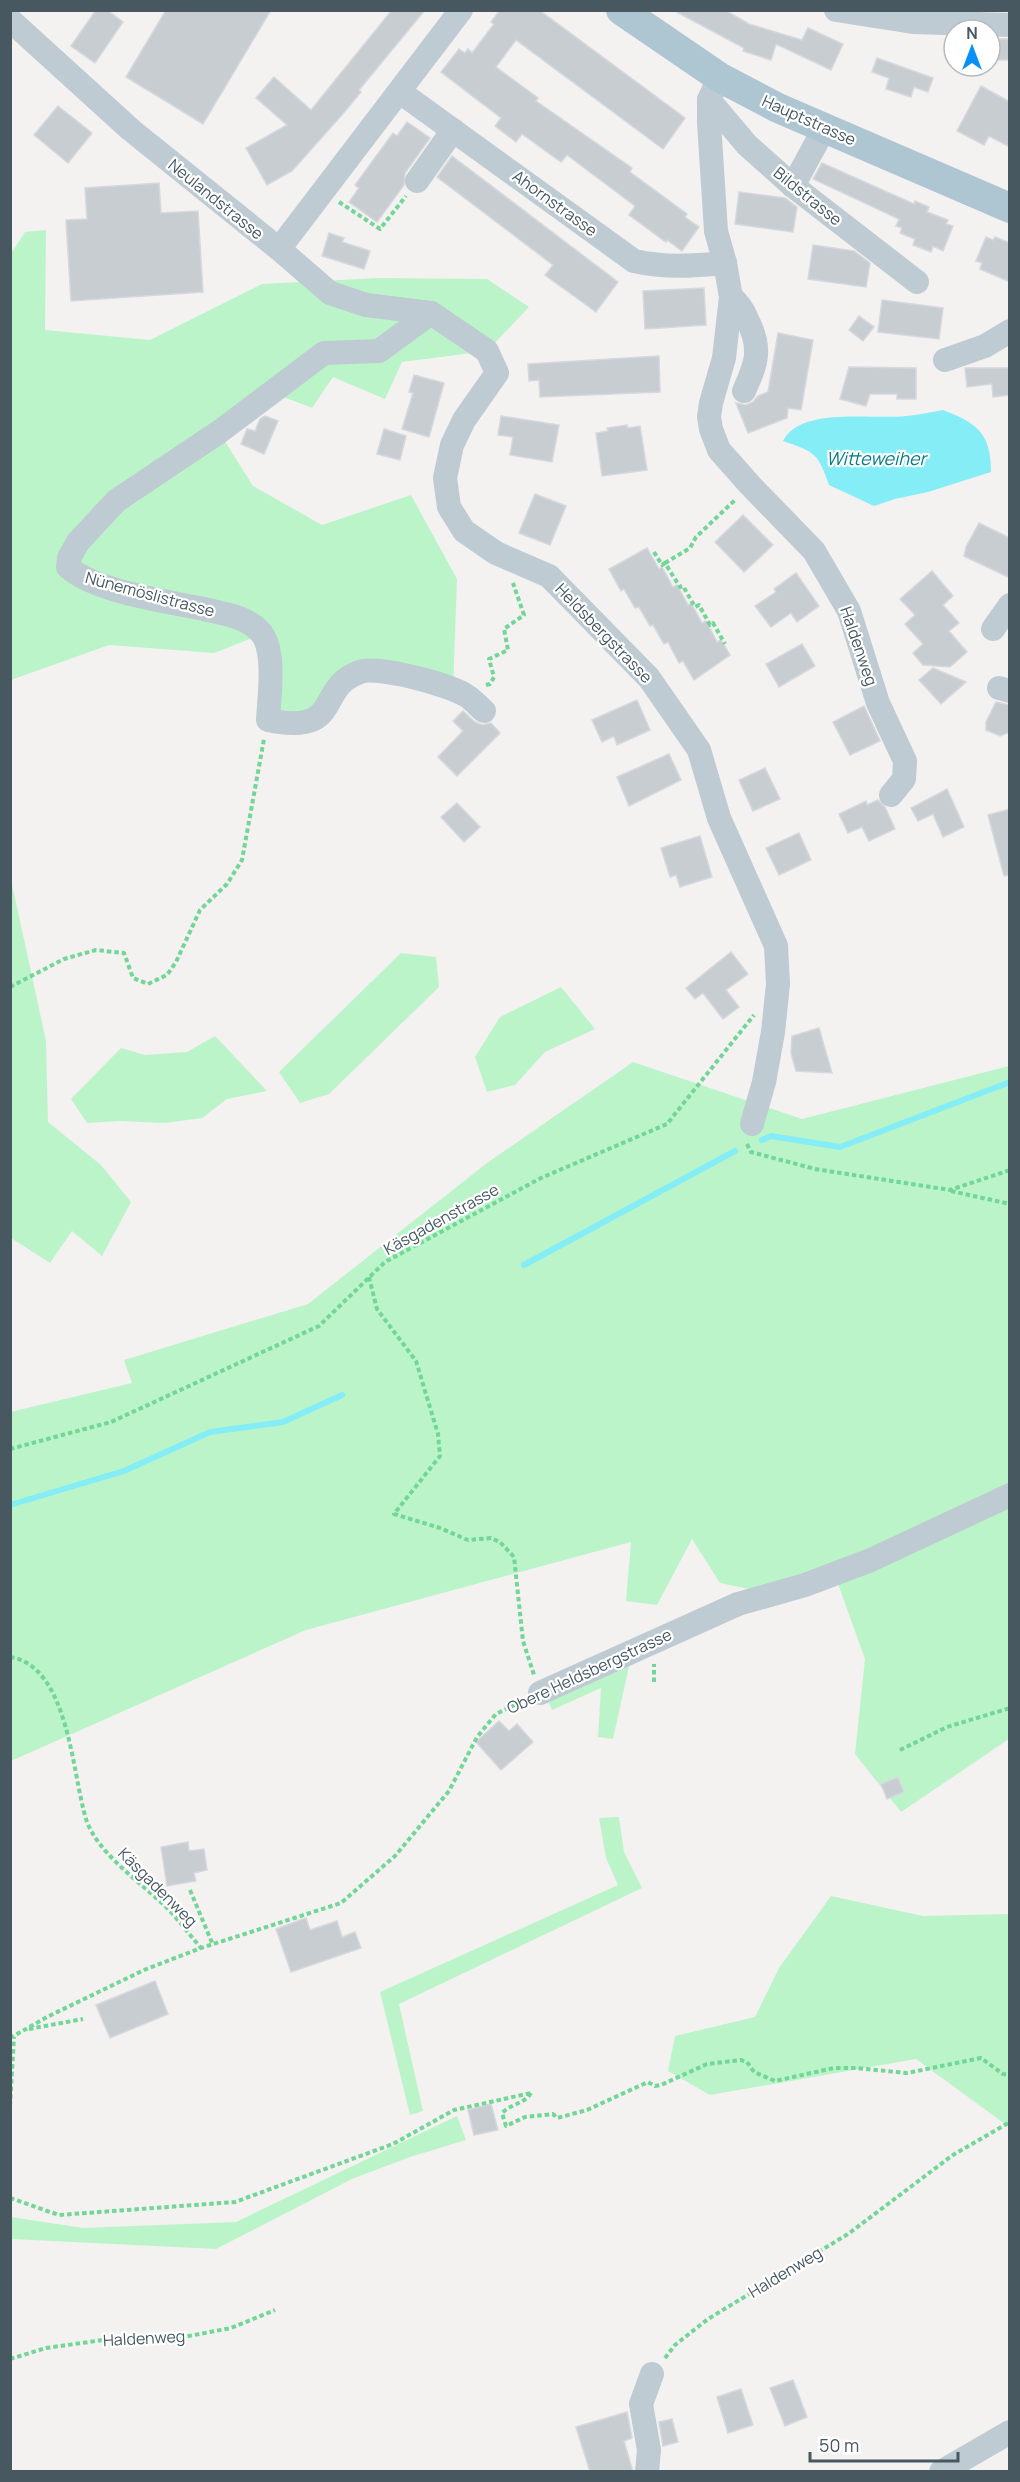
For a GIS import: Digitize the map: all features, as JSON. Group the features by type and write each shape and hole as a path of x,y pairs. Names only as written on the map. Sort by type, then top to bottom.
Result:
{"main road":[{"name":"Hauptstrasse","path":"621,10 714,89 778,108 1010,208"}],"street":[{"name":"Neulandstrasse","path":"10,20 131,130 279,249 461,10"},
{"path":"836,10 913,22 1010,25"},
{"name":"Bildstrasse","path":"714,89 747,145 793,186 917,282"},
{"path":"714,89 716,231 731,297 740,304 757,342 754,368 744,391"},
{"name":"Ahornstrasse","path":"400,92 634,261 659,267 689,267 725,263"},
{"path":"793,186 825,127"},
{"path":"413,186 453,130"},
{"name":"Heldsbergstrasse","path":"279,249 330,293 366,305 431,313 488,351 497,373 460,428 452,445 445,478 448,507 464,531 496,553 549,576 649,678 699,750 719,818 742,875 776,946 778,984 766,1074 752,1124"},
{"name":"Haldenweg","path":"731,297 724,358 709,417 711,429 719,450 814,551 849,611 879,703 905,761 904,779 891,795"},
{"name":"Nünemöslistrasse","path":"268,720 270,686 268,652 262,634 242,618 127,592 79,577 68,567 69,558 78,542 116,501 219,432 324,353 378,351 431,313"},
{"path":"945,360 985,346 1010,331"},
{"path":"993,629 1010,605"},
{"path":"268,720 302,724 318,718 344,682 361,671 383,671 418,678 466,695 479,707"},
{"name":"Obere Heldsbergstrasse","path":"540,1693 738,1604 805,1586 871,1560 1010,1495"},
{"path":"647,2472 649,2450 641,2404 652,2374"},
{"path":"941,2472 1010,2432"}],"path":[{"path":"324,191 380,230 413,186"},
{"path":"654,552 662,565 690,548 696,537 731,503"},
{"path":"479,707 485,695 482,685 490,684 494,677 489,659 508,650 504,629 524,615 510,574 496,553"},
{"path":"665,563 680,587 683,586 695,607 699,605 710,624 713,622 726,644"},
{"path":"10,987 64,959 96,950 124,953 133,978 148,984 167,975 176,962 200,910 227,884 242,860 268,720"},
{"name":"Käsgadenstrasse","path":"10,1449 111,1422 319,1326 385,1262 541,1178 667,1124 778,984"},
{"path":"752,1124 747,1144 751,1152 815,1169 950,1190 1010,1204"},
{"path":"950,1190 1010,1170"},
{"path":"369,1277 377,1309 416,1361 438,1434 440,1456 394,1514 427,1526 440,1528 468,1540 492,1538 500,1542 514,1557 523,1641 540,1693"},
{"name":"Käsgadenweg","path":"10,1657 18,1658 45,1677 66,1725 86,1821 109,1856 166,1907 201,1948"},
{"name":"Obere Heldsbergstrasse","path":"12,2037 49,2016 144,1970 201,1948 341,1903 395,1856 448,1791 477,1737 496,1714 540,1693"},
{"path":"900,1750 947,1727 1010,1708"},
{"path":"190,1890 213,1945"},
{"path":"26,2030 83,2019"},
{"path":"10,2106 12,2037"},
{"path":"10,2198 59,2215 235,2202 393,2144 454,2110 531,2093 527,2100 507,2108 502,2113 506,2126 525,2117 553,2114 557,2118 587,2110 648,2082 655,2086 661,2085 707,2064 741,2060 747,2062 754,2072 775,2081 834,2068 907,2073 981,2058 1003,2074 1010,2075"},
{"name":"Haldenweg","path":"652,2374 675,2345 708,2319 848,2234 953,2155 1010,2122"},
{"name":"Haldenweg","path":"10,2359 46,2348 103,2340 173,2339 231,2328 275,2310"}],"green space":[{"path":"46,230 45,330 150,340 262,284 378,278 487,279 529,307 487,351 402,362 385,399 333,377 312,408 273,393 219,432 253,486 322,525 411,495 457,579 453,690 361,671 318,718 284,724 262,634 214,653 109,645 11,680 10,255 25,232"},
{"path":"10,875 46,1041 48,1122 101,1165 131,1202 102,1256 72,1231 50,1263 11,1238"},
{"path":"401,953 436,957 439,987 329,1094 300,1103 279,1072"},
{"path":"561,987 595,1029 545,1052 515,1085 487,1092 475,1057 500,1017"},
{"path":"215,1036 267,1091 227,1099 202,1118 165,1123 120,1121 87,1123 71,1099 121,1048 145,1055 187,1052"},
{"path":"633,1062 802,1119 1009,1066 1009,1739 901,1812 855,1754 865,1659 832,1567 784,1596 720,1583 692,1539 657,1605 626,1601 631,1542 306,1630 11,1761 10,1412 132,1383 124,1360 308,1304 487,1163"},
{"path":"631,1657 613,1739 598,1737 601,1688 552,1710 546,1696"},
{"path":"619,1817 624,1852 642,1888 399,2004 423,2111 410,2115 380,1992 618,1885 606,1858 599,1818"},
{"path":"831,1896 923,1916 1009,1914 1009,2127 916,2059 710,2095 668,2071 675,2036 755,2017 779,1968"},
{"path":"457,2116 466,2140 410,2157 352,2179 216,2249 11,2239 11,2217 83,2228 236,2222"}],"water":[{"name":"Witteweiher","path":"943,410 973,425 985,438 991,472 874,506 829,485 822,466 814,455 783,441 792,430 805,423 821,419 906,416"}],"building":[{"path":"96,10 107,10 123,22 95,63 71,46"},
{"path":"166,10 271,10 203,124 126,77"},
{"path":"392,10 425,10 359,90 361,92 292,171 267,185 246,148 287,125 256,98 274,77 311,110"},
{"path":"500,10 539,10 685,118 663,149 516,40 496,67 538,98 536,101 632,168 630,172 687,214 685,217 699,227 682,251 629,215 635,206 567,155 561,162 522,134 516,142 495,126 501,118 441,72 459,49 465,53 468,49 472,53 494,24 491,22"},
{"path":"673,10 725,10 749,24 802,40 808,28 843,44 831,70 776,44 771,60 743,51 744,48"},
{"path":"1002,39 1010,39 1010,60 1002,60"},
{"path":"877,58 933,78 928,92 914,87 911,97 886,89 889,78 872,72"},
{"path":"981,86 1010,102 1010,147 989,136 984,145 957,131"},
{"path":"58,106 92,133 68,163 34,135"},
{"path":"407,122 430,138 405,173 404,185 377,222 349,202 359,188 355,185 393,133 397,136"},
{"path":"452,156 618,282 596,312 545,275 553,265 437,177"},
{"path":"822,163 914,204 915,201 929,207 927,212 948,220 946,224 953,226 943,251 933,246 931,252 913,245 915,239 900,233 902,228 896,226 899,219 813,179"},
{"path":"159,183 161,213 198,211 203,292 71,301 66,220 87,219 85,188"},
{"path":"739,192 785,198 797,207 793,232 735,224"},
{"path":"329,233 344,238 342,242 370,251 364,269 322,256"},
{"path":"986,237 993,240 995,237 1010,243 1010,282 980,269 982,263 976,261"},
{"path":"813,245 854,251 870,263 866,287 808,279"},
{"path":"704,288 706,325 645,329 643,291"},
{"path":"882,300 943,308 939,339 878,332"},
{"path":"859,316 874,327 863,341 849,330"},
{"path":"778,333 813,340 801,410 788,408 787,418 748,433 736,403 746,405 768,392"},
{"path":"659,356 660,392 540,397 539,380 529,381 528,364"},
{"path":"849,367 916,368 916,399 897,399 897,394 870,394 866,406 840,399"},
{"path":"965,368 1010,368 1010,395 993,397 992,384 967,387"},
{"path":"414,375 444,383 429,437 402,429 413,393 409,392"},
{"path":"265,416 278,421 264,454 241,444 247,429 255,431 260,419"},
{"path":"501,416 559,425 552,462 510,455 513,437 498,435"},
{"path":"627,425 628,428 640,426 647,470 602,476 596,433 608,431 607,428"},
{"path":"384,429 406,436 400,460 377,454"},
{"path":"535,494 566,506 550,545 519,533"},
{"path":"743,515 773,545 744,572 715,542"},
{"path":"979,523 1010,538 1010,578 964,556 966,547"},
{"path":"647,548 659,569 662,567 673,587 677,585 688,605 691,603 702,623 706,621 717,642 721,640 730,655 694,680 683,661 679,663 668,642 664,644 639,607 635,608 624,589 621,591 609,569"},
{"path":"932,571 953,596 943,605 959,623 949,631 967,652 950,667 923,665 913,653 923,644 905,624 915,615 900,599"},
{"path":"796,573 819,606 797,622 791,613 771,627 755,606 776,592 774,589"},
{"path":"802,644 815,666 779,687 766,664"},
{"path":"933,668 966,682 941,704 919,680"},
{"path":"637,700 650,730 617,745 614,736 602,742 592,720"},
{"path":"996,702 1010,705 1010,732 1000,736 986,730 986,722"},
{"path":"864,706 880,741 850,755 833,722"},
{"path":"463,711 482,725 491,723 500,733 457,776 438,757 463,731 453,721"},
{"path":"669,754 681,780 629,806 617,777"},
{"path":"765,768 780,799 753,811 739,780"},
{"path":"947,789 964,827 943,837 933,814 918,821 911,808"},
{"path":"878,800 885,807 895,829 869,841 862,827 848,833 839,814 866,801 867,805"},
{"path":"457,803 480,827 464,842 441,817"},
{"path":"1010,809 1010,875 1004,876 988,815"},
{"path":"799,833 811,860 779,875 766,848"},
{"path":"700,836 712,877 680,887 676,875 670,877 661,848"},
{"path":"731,952 748,974 726,990 739,1007 723,1019 703,993 695,999 686,988"},
{"path":"819,1028 832,1073 796,1071 791,1053 792,1036"},
{"path":"499,1721 509,1731 517,1724 533,1742 501,1770 476,1742"},
{"path":"898,1777 904,1792 887,1799 881,1784"},
{"path":"188,1842 189,1851 204,1849 207,1870 194,1873 196,1881 167,1886 161,1847"},
{"path":"306,1918 310,1930 337,1921 342,1937 355,1932 361,1948 291,1972 276,1929"},
{"path":"155,1981 168,2014 110,2038 96,2005"},
{"path":"491,2104 498,2130 474,2135 468,2110"},
{"path":"793,2380 807,2417 785,2426 770,2388"},
{"path":"741,2389 753,2425 728,2433 717,2397"},
{"path":"627,2412 632,2438 624,2441 633,2472 590,2472 576,2427"},
{"path":"672,2419 678,2442 663,2446 659,2422"}],"waterway":[{"path":"762,1140 771,1136 840,1147 1010,1082"},
{"path":"524,1265 735,1151"},
{"path":"10,1505 124,1471 210,1432 283,1422 342,1395"}]}
